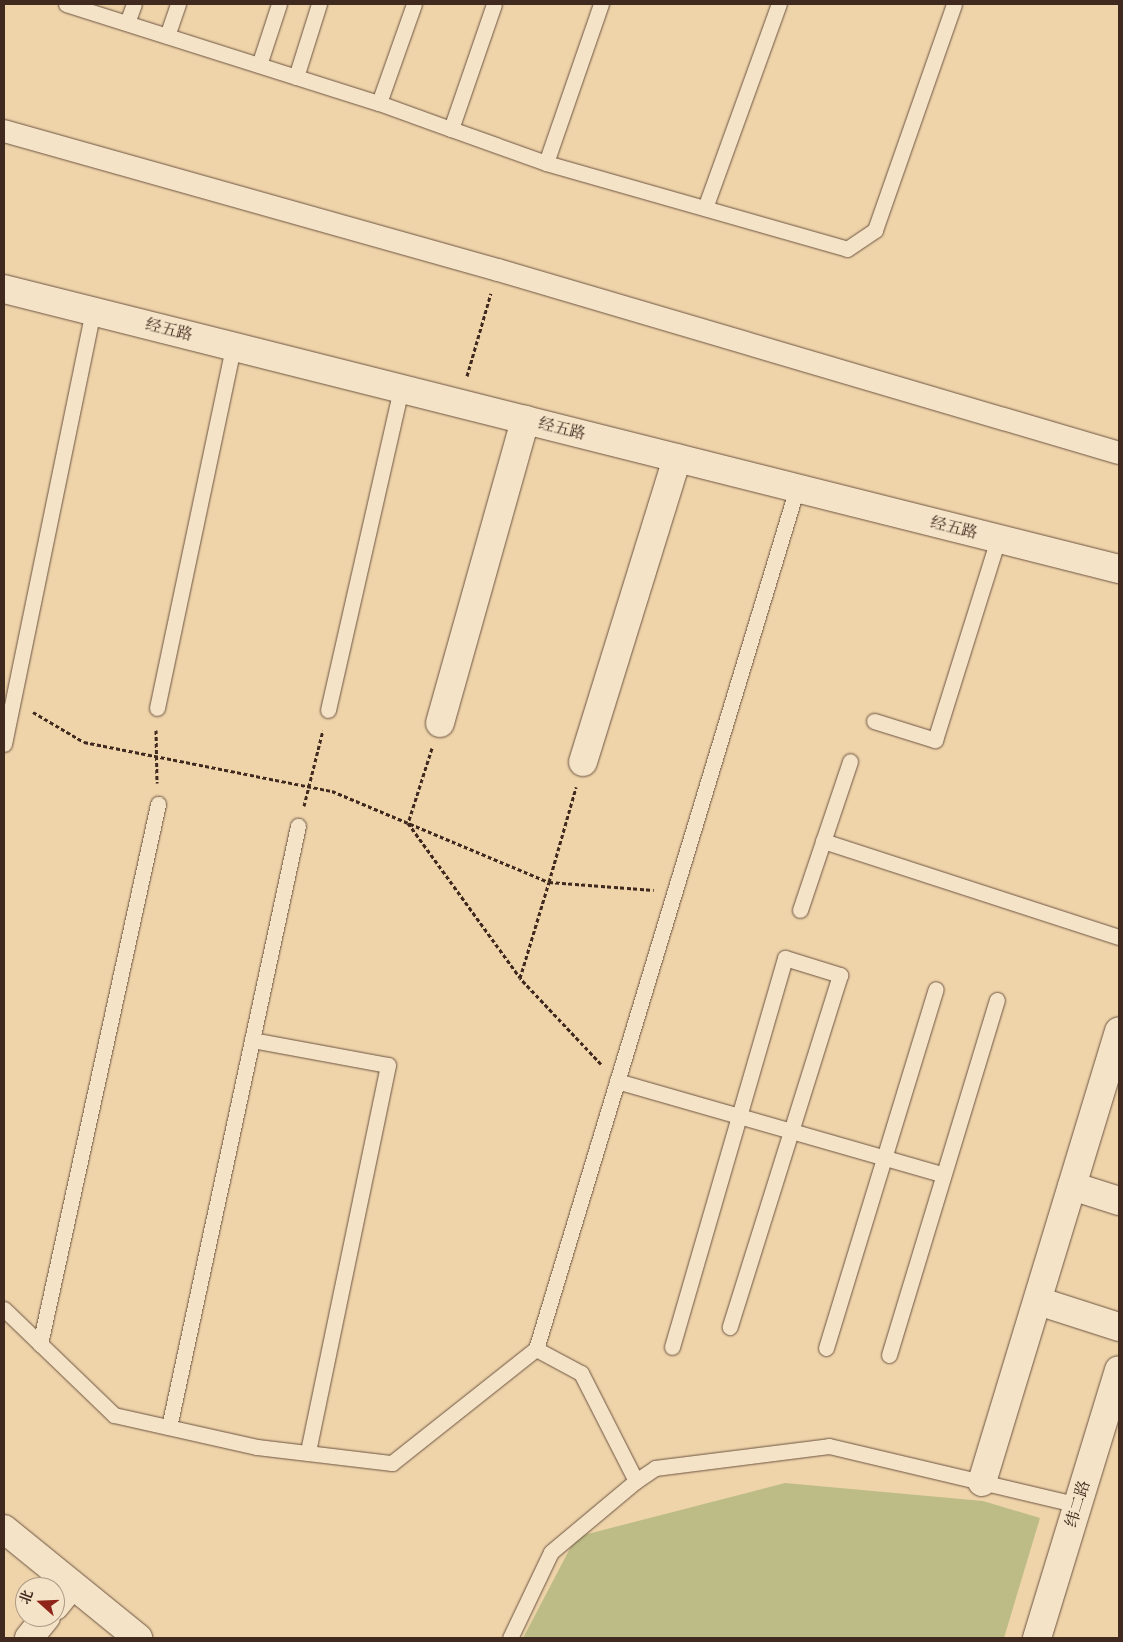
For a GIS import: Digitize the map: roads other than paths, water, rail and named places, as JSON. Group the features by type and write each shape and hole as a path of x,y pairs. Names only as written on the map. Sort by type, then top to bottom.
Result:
{"street":[{"path":"4,131 498,270 1119,453"},
{"name":"经五路","path":"4,289 1119,569"},
{"path":"440,723 525,420"},
{"path":"583,762 677,458"},
{"path":"982,1482 1119,1036"},
{"path":"1072,1186 1119,1201"},
{"path":"1038,1301 1119,1327"},
{"name":"纬二路","path":"1038,1638 1119,1370"},
{"path":"4,1529 138,1638"},
{"path":"65,1594 72,1585"},
{"path":"29,1638 38,1627"}],"lane":[{"path":"66,4 379,103 546,163 847,249 875,230 954,4"},
{"path":"127,23 134,4"},
{"path":"167,36 178,4"},
{"path":"259,65 280,4"},
{"path":"296,77 319,4"},
{"path":"379,103 414,4"},
{"path":"450,129 494,4"},
{"path":"546,163 601,4"},
{"path":"705,208 779,4"},
{"path":"4,744 8,699 93,311"},
{"path":"157,708 233,346"},
{"path":"328,710 401,389"},
{"path":"4,1309 114,1415 257,1447 392,1463 536,1349 797,488"},
{"path":"874,721 935,740 998,539"},
{"path":"800,910 850,760"},
{"path":"40,1344 158,804"},
{"path":"169,1427 298,826"},
{"path":"824,841 1119,937"},
{"path":"672,1347 785,958 840,975 730,1326"},
{"path":"826,1348 936,989"},
{"path":"888,1355 942,1174 997,1000"},
{"path":"252,1040 388,1065 308,1453"},
{"path":"617,1080 942,1174"},
{"path":"536,1349 581,1373 636,1481"},
{"path":"510,1638 551,1552 636,1481 655,1468 829,1446 1078,1505"}]}
